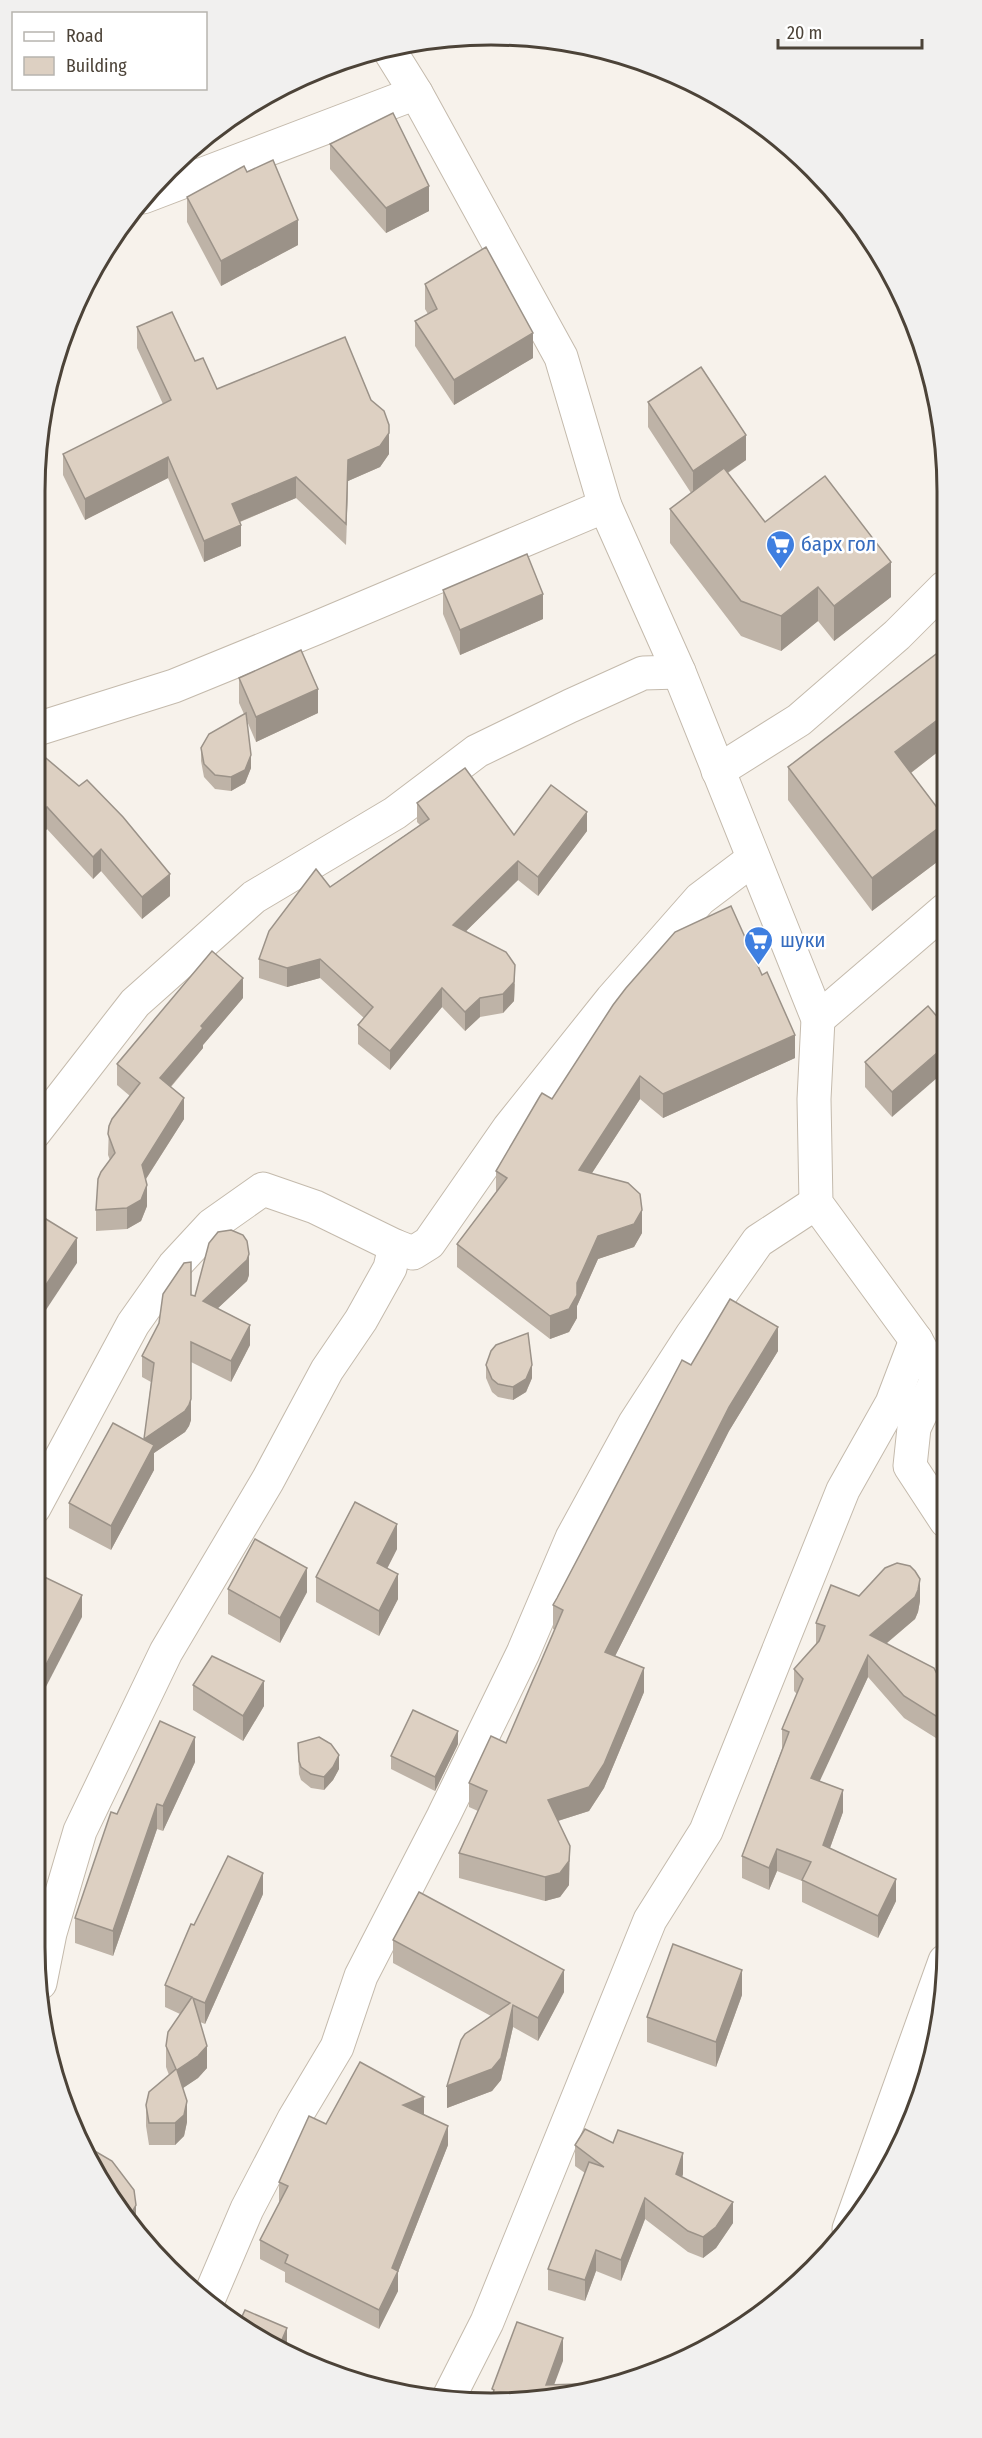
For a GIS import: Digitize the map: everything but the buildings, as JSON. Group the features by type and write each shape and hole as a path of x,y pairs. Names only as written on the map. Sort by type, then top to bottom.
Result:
{"street":[{"path":"393,56 417,93 561,357 605,506 679,672 818,1019 814,1099 816,1203 937,1368"},
{"path":"163,189 417,93"},
{"path":"45,727 174,686 605,506"},
{"path":"718,771 799,720 897,635 937,595"},
{"path":"45,1119 135,1003 254,897 395,813 477,751 643,673 679,672"},
{"path":"45,1488 133,1324 174,1266 212,1225 262,1189 315,1207 395,1246 413,1252 429,1243 508,1128 612,999 700,899 753,859"},
{"path":"818,1019 937,917"},
{"path":"210,2293 247,2209 294,2119 337,2047 361,1976 443,1817 523,1653 572,1538 629,1433 692,1335 758,1241 816,1203"},
{"path":"45,1956 80,1831 166,1652 268,1480 327,1370 367,1310 390,1268 395,1246"},
{"path":"452,2391 487,2322 650,1920 706,1831 843,1490 892,1402 916,1340"},
{"path":"937,1384 914,1428 910,1466 937,1507"},
{"path":"860,2197 935,1990"}],"place":[{"name":"барх гол","path":"780,570"},
{"name":"шуки","path":"759,966"}]}
